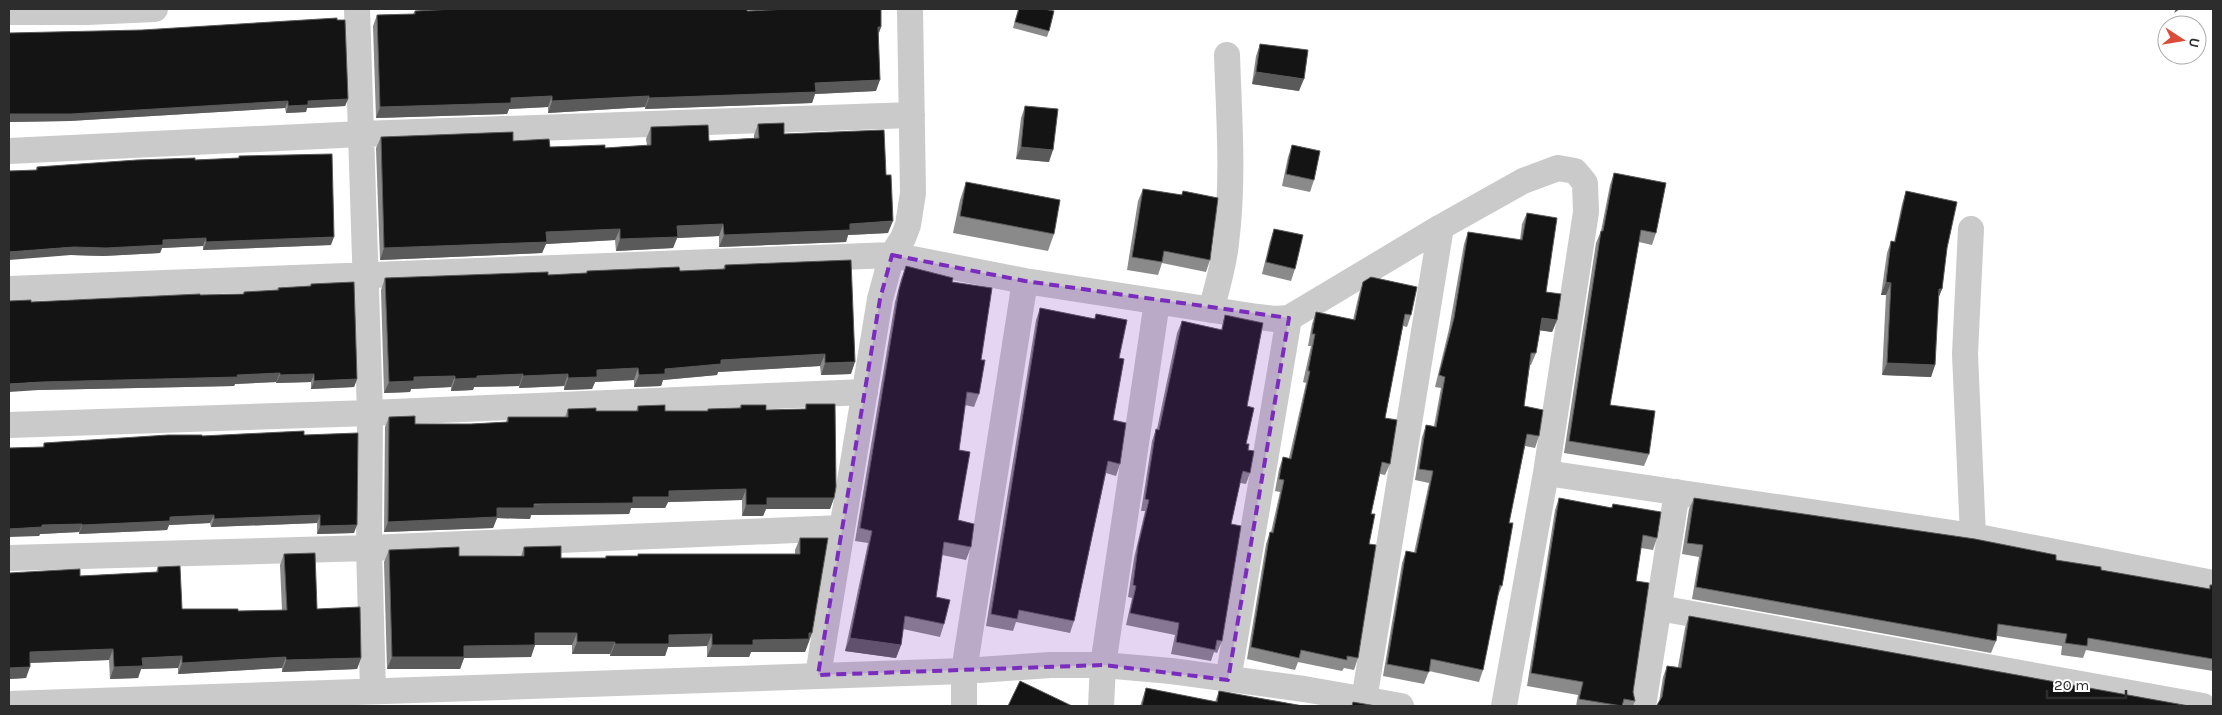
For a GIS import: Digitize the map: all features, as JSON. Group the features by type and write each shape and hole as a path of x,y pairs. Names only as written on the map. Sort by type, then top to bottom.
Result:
{"street":[{"path":"9,12 156,9"},
{"path":"357,9 364,275 370,413 369,548 373,691"},
{"path":"818,676 880,299 892,255 903,238 910,214 913,193 910,9"},
{"path":"1211,310 1226,245 1230,202 1227,55"},
{"path":"9,151 361,134 912,115"},
{"path":"9,289 892,255 1025,282 1275,319 1289,318 1441,227 1523,181 1558,168 1575,171 1585,184 1586,212 1546,473 1504,706"},
{"path":"1364,700 1441,227"},
{"path":"1971,229 1965,354 1973,536"},
{"path":"964,706 964,671 1025,282"},
{"path":"1101,706 1102,664 1157,302"},
{"path":"1228,680 1289,318"},
{"path":"9,425 370,413 865,392"},
{"path":"1546,473 1973,536 2213,583"},
{"path":"1643,706 1677,492"},
{"path":"9,558 369,548 842,528"},
{"path":"1659,608 2203,706"},
{"path":"9,704 173,702 373,691 964,671 1050,665 1102,664 1171,671 1304,689 1401,706"}],"highlighted area":[{"path":"892,255 1025,281 1289,318 1228,680 1103,665 818,675 880,299"}],"building":[{"path":"455,9 747,9 747,11 881,9 881,27 878,27 880,80 815,83 816,92 649,98 649,96 552,101 552,96 511,98 511,103 380,107 377,15 415,14 415,11"},
{"path":"1019,9 1054,11 1049,31 1015,22"},
{"path":"337,18 337,20 345,20 348,99 308,101 308,105 288,106 288,101 71,114 9,114 9,33 142,30"},
{"path":"1260,44 1308,50 1304,79 1256,72"},
{"path":"1025,106 1058,109 1053,150 1021,147"},
{"path":"784,123 784,134 884,130 886,175 891,175 893,221 850,224 850,230 724,235 723,224 677,226 678,237 620,239 620,229 546,232 547,242 384,248 381,137 513,132 513,141 549,139 550,147 605,145 605,148 651,145 651,127 708,125 709,141 759,138 758,124"},
{"path":"1292,145 1320,151 1314,180 1286,174"},
{"path":"332,154 334,237 206,242 206,238 163,240 163,245 106,248 74,247 9,252 9,171 37,170 37,167 137,160 195,158 195,160 239,158 239,156"},
{"path":"1614,173 1666,183 1656,233 1641,230 1610,405 1655,411 1649,454 1569,441 1601,231 1603,231"},
{"path":"966,182 1060,200 1054,234 960,216"},
{"path":"1143,189 1182,195 1183,191 1218,198 1210,260 1164,251 1162,262 1132,257"},
{"path":"1906,191 1957,202 1947,248 1942,289 1939,289 1935,365 1887,363 1891,283 1886,282 1891,241 1895,242"},
{"path":"1527,213 1557,218 1546,292 1561,294 1557,320 1542,318 1536,353 1531,353 1524,406 1543,410 1539,436 1527,434 1509,523 1513,523 1502,586 1500,585 1483,670 1431,659 1429,672 1387,664 1406,551 1416,553 1433,471 1419,469 1426,425 1436,427 1445,377 1439,375 1454,318 1468,232 1522,240"},
{"path":"1274,229 1303,235 1295,269 1266,262"},
{"path":"851,260 855,362 825,363 825,354 721,360 721,364 665,369 665,374 639,375 638,368 597,370 597,377 568,378 568,374 523,376 523,374 455,379 455,376 414,377 414,381 389,382 385,278 548,272 548,275 587,273 587,271 679,267 680,271 725,269 725,265"},
{"path":"906,266 953,278 952,282 992,288 981,360 985,360 979,394 967,392 959,450 970,452 958,520 974,524 971,547 944,542 936,597 950,600 944,624 905,616 901,645 850,638 872,531 860,528 899,290"},
{"path":"1371,277 1417,287 1411,315 1405,314 1385,418 1397,420 1390,464 1382,462 1371,514 1375,514 1369,544 1376,545 1358,658 1347,656 1347,660 1301,650 1299,658 1251,647 1270,532 1273,533 1284,480 1279,479 1283,457 1291,459 1310,371 1308,371 1315,334 1312,334 1316,312 1355,320 1363,282"},
{"path":"354,282 357,379 314,381 314,374 280,375 280,373 237,375 238,377 9,384 9,301 31,300 31,302 200,294 244,294 244,292 311,286 311,284"},
{"path":"1040,308 1095,319 1096,314 1127,320 1119,358 1124,359 1113,420 1126,423 1120,464 1108,461 1074,621 1019,610 1017,619 991,614"},
{"path":"1225,315 1263,323 1247,406 1254,408 1246,444 1249,444 1248,450 1254,451 1250,473 1243,471 1242,474 1231,524 1241,526 1222,641 1217,640 1215,650 1176,642 1179,623 1130,613 1136,586 1133,585 1138,546 1149,500 1145,499 1156,429 1159,430 1182,321 1222,330"},
{"path":"806,404 835,404 836,487 834,498 767,498 767,505 746,505 746,489 669,491 669,497 633,497 633,503 534,504 534,508 497,508 497,517 388,522 389,417 415,416 415,424 471,424 508,422 508,417 568,417 568,409 596,408 596,411 638,411 638,406 665,405 665,411 708,411 708,409 741,408 741,405 766,405 766,410 806,409"},
{"path":"304,431 304,435 358,433 357,525 320,526 320,515 214,519 214,515 170,517 170,521 42,525 42,527 9,529 9,448 44,447 44,443 168,435 202,436"},
{"path":"1559,498 1612,508 1613,504 1661,512 1657,538 1643,535 1636,581 1649,583 1633,692 1635,701 1624,699 1622,706 1579,699 1583,682 1531,673"},
{"path":"1694,498 1975,539 2056,555 2056,560 2101,567 2101,570 2210,589 2210,585 2213,585 2213,659 2088,638 2087,646 2065,643 2067,634 1998,624 1996,641 1696,587 1703,545 1687,543"},
{"path":"800,538 828,538 812,633 809,633 809,639 753,640 753,645 712,645 712,634 669,635 669,644 615,644 615,642 577,642 577,633 535,633 535,645 464,646 464,657 392,657 389,550 459,547 459,556 524,556 524,547 561,546 561,558 606,558 606,556 638,556 638,554 800,554"},
{"path":"315,553 317,609 360,607 361,658 286,660 286,657 182,663 182,656 142,658 143,666 114,667 113,649 30,652 30,667 9,668 9,573 80,569 80,576 158,572 158,567 180,566 182,609 287,610 284,554"},
{"path":"1689,616 2189,706 1657,705 1662,697 1667,666 1681,668"},
{"path":"1020,681 1072,706 1008,706"},
{"path":"1146,688 1217,702 1219,691 1303,706 1142,706"},
{"path":"1353,702 1376,706 1352,706"}]}
